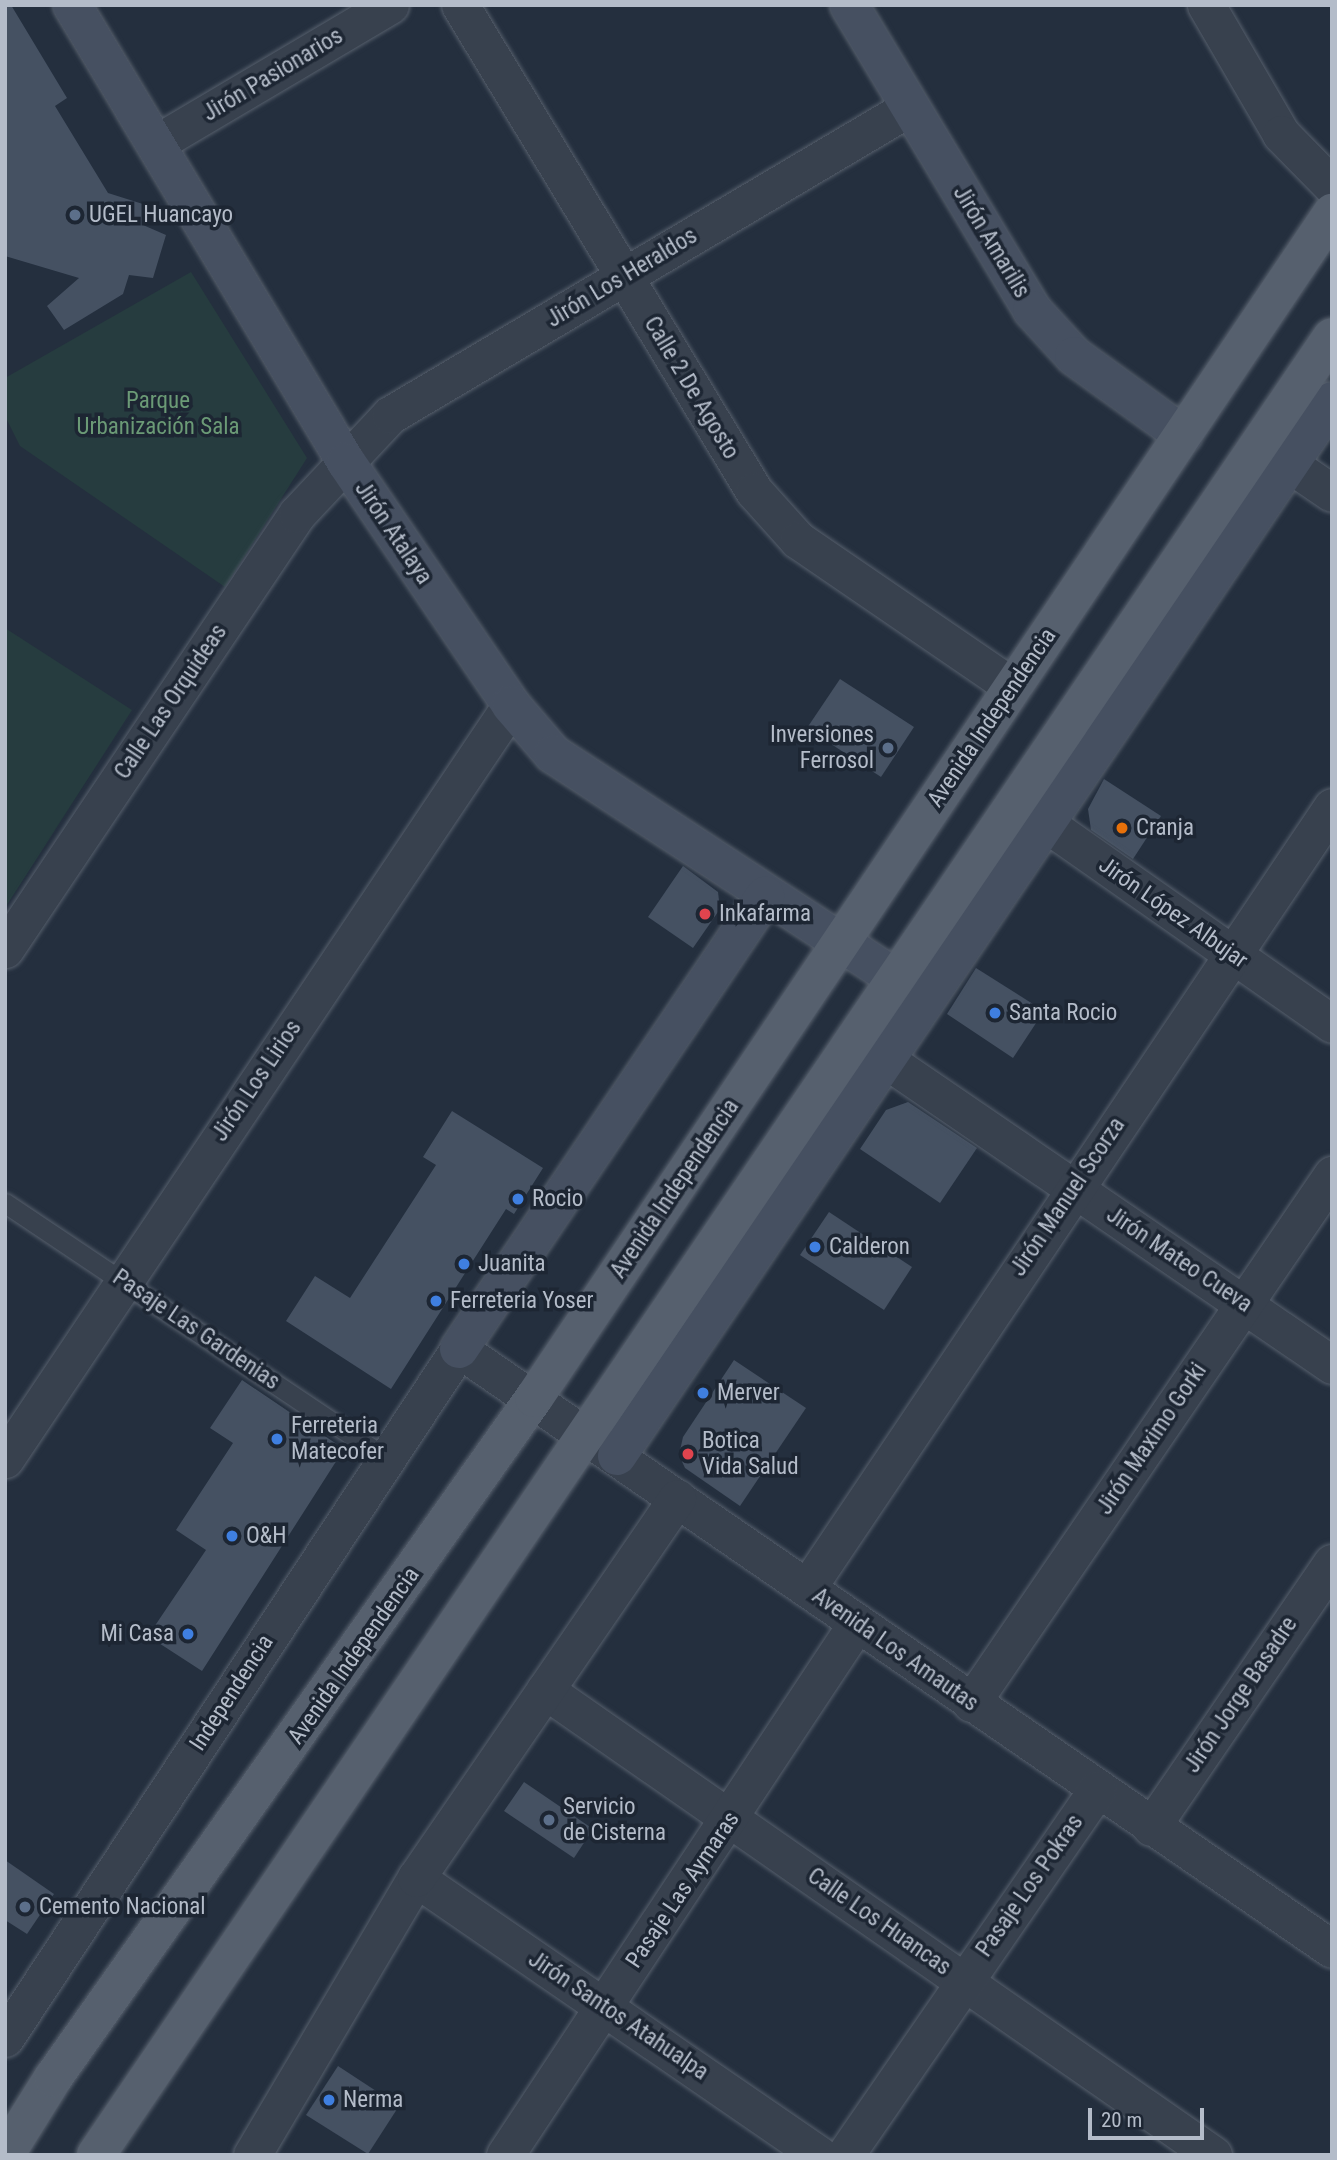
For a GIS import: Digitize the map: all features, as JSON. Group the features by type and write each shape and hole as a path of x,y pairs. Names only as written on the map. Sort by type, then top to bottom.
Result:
{"main road":[{"name":"Avenida Independencia","path":"5,2155 53,2078 534,1398 1332,213"},
{"path":"96,2155 1015,801 1274,454 1332,337"}],"street":[{"name":"Jirón Atalaya","path":"72,5 345,462 511,705 553,754 765,896 894,977"},
{"name":"Jirón Pasionarios","path":"155,144 390,5"},
{"name":"Calle 2 De Agosto","path":"460,5 754,491 797,540 1013,687"},
{"name":"Jirón Amarilis","path":"849,5 1032,310 1074,356 1183,435"},
{"path":"1206,5 1281,134 1332,186"},
{"name":"Jirón Los Heraldos","path":"345,462 390,415 910,107"},
{"path":"617,1456 884,1058 1047,824 1274,454 1332,401"},
{"path":"1274,454 1332,493"},
{"name":"Calle Las Orquideas","path":"5,949 297,514 345,462"},
{"name":"Jirón Los Lirios","path":"5,1459 511,705"},
{"name":"Jirón López Albujar","path":"1015,801 1332,1024"},
{"name":"Jirón Manuel Scorza","path":"807,1588 1332,807"},
{"path":"459,1349 765,896"},
{"name":"Jirón Mateo Cueva","path":"853,1037 1332,1365"},
{"name":"Jirón Maximo Gorki","path":"971,1703 1332,1175"},
{"name":"Avenida Los Amautas","path":"459,1349 534,1398 1150,1827 1332,1949"},
{"name":"Independencia","path":"7,2033 459,1349"},
{"path":"252,2155 416,1878 677,1498"},
{"name":"Jirón Jorge Basadre","path":"1150,1827 1332,1563"},
{"name":"Pasaje Las Aymaras","path":"505,2155 731,1819 857,1623"},
{"name":"Calle Los Huancas","path":"545,1690 1213,2155"},
{"name":"Pasaje Los Pokras","path":"845,2155 1097,1790"},
{"name":"Jirón Santos Atahualpa","path":"416,1878 819,2155"}],"lane":[{"name":"Pasaje Las Gardenias","path":"5,1203 386,1458"}],"green space":[{"name":"Parque Urbanización Sala","path":"191,272 307,458 225,587 20,446 5,416 5,378"},
{"path":"5,628 132,710 5,908"}],"building":[{"name":"UGEL Huancayo","path":"5,5 11,5 67,98 55,106 108,193 146,205 143,225 166,235 153,278 129,275 123,294 64,330 47,306 79,278 5,256"},
{"path":"840,679 914,727 881,777 807,728"},
{"name":"Cranja","path":"1104,779 1161,816 1133,859 1091,830 1088,809"},
{"path":"683,866 718,892 720,909 693,948 648,917"},
{"name":"Santa Rocio","path":"976,968 1044,1011 1013,1058 947,1014"},
{"path":"908,1102 977,1148 940,1203 860,1149 886,1110"},
{"path":"452,1111 543,1168 514,1214 506,1209 391,1389 286,1321 315,1276 350,1298 436,1165 423,1157"},
{"path":"829,1212 912,1267 884,1310 800,1255"},
{"path":"734,1360 806,1408 740,1506 685,1468 679,1455 683,1437"},
{"path":"242,1380 344,1449 202,1671 148,1636 206,1550 176,1530 233,1443 210,1428"},
{"name":"Servicio de Cisterna","path":"524,1782 593,1829 574,1858 504,1811"},
{"name":"Cemento Nacional","path":"5,1860 54,1894 27,1934 5,1920"},
{"path":"338,2066 399,2106 368,2154 306,2115"}],"place":[{"name":"UGEL Huancayo","path":"75,215"},
{"name":"Inversiones Ferrosol","path":"888,748"},
{"name":"Cranja","path":"1122,828"},
{"name":"Inkafarma","path":"705,914"},
{"name":"Santa Rocio","path":"995,1013"},
{"name":"Rocio","path":"518,1199"},
{"name":"Calderon","path":"815,1247"},
{"name":"Juanita","path":"464,1264"},
{"name":"Ferreteria Yoser","path":"436,1301"},
{"name":"Merver","path":"703,1393"},
{"name":"Ferreteria Matecofer","path":"277,1439"},
{"name":"Botica Vida Salud","path":"688,1454"},
{"name":"O&H","path":"232,1536"},
{"name":"Mi Casa","path":"188,1634"},
{"name":"Servicio de Cisterna","path":"549,1820"},
{"name":"Cemento Nacional","path":"25,1907"},
{"name":"Nerma","path":"329,2100"}]}
